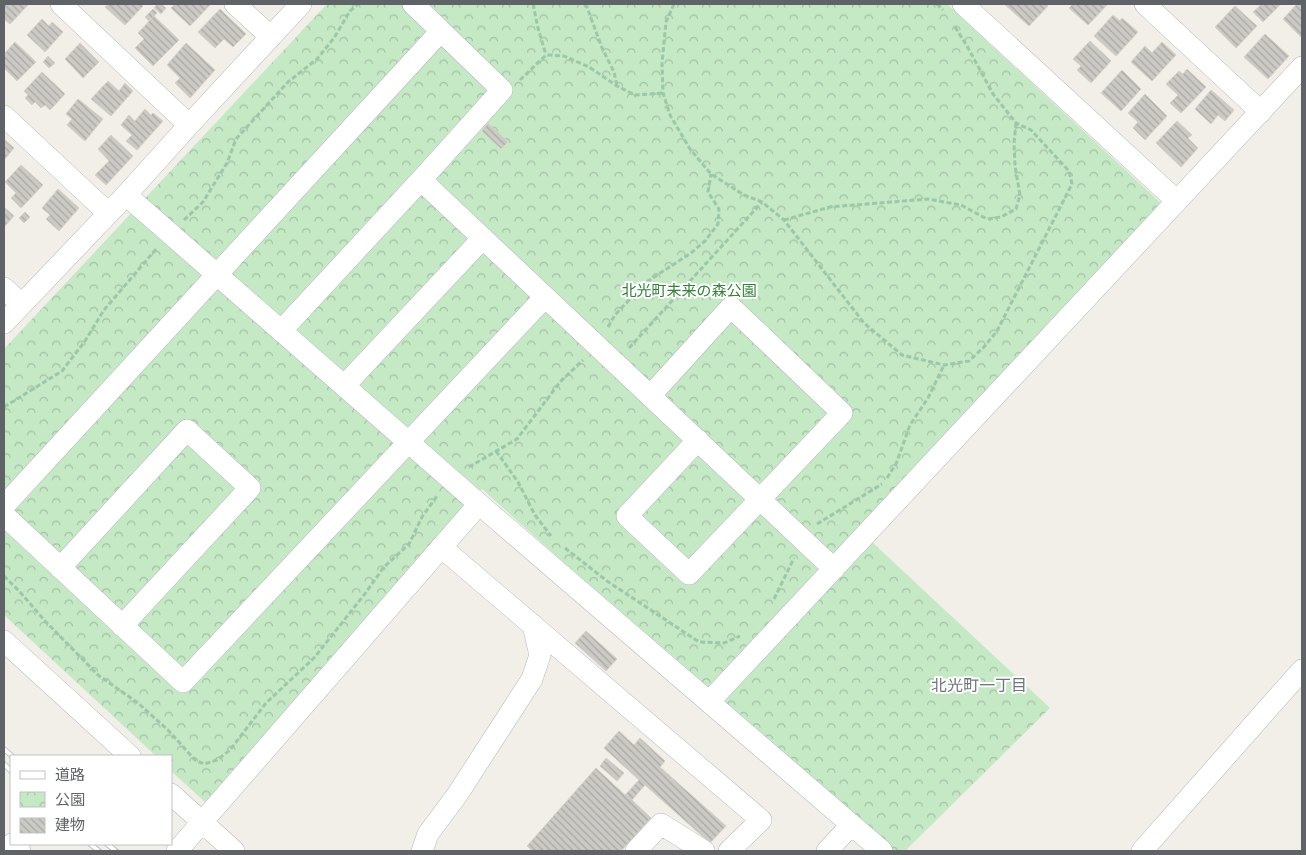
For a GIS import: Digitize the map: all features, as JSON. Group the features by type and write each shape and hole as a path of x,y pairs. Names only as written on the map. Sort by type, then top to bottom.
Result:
{"street":[{"path":"60,4 189,125"},
{"path":"235,4 271,37"},
{"path":"4,323 126,195 301,4"},
{"path":"281,331 502,90 414,4"},
{"path":"1145,4 1261,112"},
{"path":"954,13 1177,201"},
{"path":"4,506 441,31"},
{"path":"709,702 1302,67"},
{"path":"4,116 108,213"},
{"path":"421,180 834,569"},
{"path":"126,195 479,504 881,851"},
{"path":"344,386 483,238"},
{"path":"4,288 21,304"},
{"path":"4,515 183,682 545,296"},
{"path":"650,396 731,307 842,413 690,574 627,516 698,440"},
{"path":"60,568 187,430 243,481 250,488 122,626"},
{"path":"177,851 479,504"},
{"path":"441,547 760,820 729,851"},
{"path":"422,851 428,834 457,795 532,679 540,655 533,626"},
{"path":"4,641 129,755"},
{"path":"1142,851 1302,670"},
{"path":"172,795 234,851"},
{"path":"636,851 661,824 704,851"},
{"path":"827,851 851,825"}],"path":[{"path":"4,408 62,371 85,341 104,310 142,264 169,234 203,202 228,163 236,139 288,82 316,59 334,38 350,11 358,4"},
{"path":"533,4 546,55"},
{"path":"584,4 587,7 602,48 614,72 618,86"},
{"path":"674,4 666,22 662,63 663,94 670,115 690,149 711,174 744,195 762,202 784,220 864,323 902,355 944,365 969,361 997,331 1072,184 1069,171 1030,130 1016,122 993,94 967,46 954,13 937,4"},
{"path":"502,90 518,82 546,55 564,56 589,67 618,86 635,94 663,94"},
{"path":"784,220 830,207 928,199 961,205 987,219 1001,217 1016,209 1020,195 1014,166 1016,122"},
{"path":"4,576 98,675 138,703 168,730 195,760 204,764 217,760 230,750 266,703 314,658 364,596 384,567 409,544 422,516 450,478 516,439 560,382 597,346 615,315 644,283 691,254 705,241 718,224 719,209 708,192 711,174"},
{"path":"615,363 762,202"}],"green space":[{"name":"北光町未来の森公園","path":"327,4 947,4 1163,205 858,529 1050,708 905,851 886,851 846,817 482,489 205,802 172,772 172,755 155,755 4,615 4,349"}],"building":[{"path":"4,4 29,4 10,24 4,19"},
{"path":"108,4 141,4 143,6 125,25 105,7"},
{"path":"157,4 161,4 166,8 161,14 154,8"},
{"path":"175,4 211,4 190,26 171,8"},
{"path":"1004,4 1046,4 1048,6 1029,26"},
{"path":"1073,4 1108,4 1088,25 1069,8"},
{"path":"1258,4 1280,5 1263,22 1253,12 1260,6"},
{"path":"1297,4 1302,4 1302,38 1283,19"},
{"path":"1235,6 1257,26 1236,48 1215,27"},
{"path":"153,9 157,13 149,21 145,17"},
{"path":"220,9 246,34 233,47 224,39 215,48 198,32"},
{"path":"1113,15 1120,21 1122,18 1138,32 1116,56 1094,36"},
{"path":"154,16 179,40 153,66 135,48 144,39 138,33"},
{"path":"42,19 49,26 52,22 63,32 45,52 27,35"},
{"path":"1265,34 1289,56 1268,79 1244,57"},
{"path":"1090,41 1111,61 1091,83 1077,70 1081,66 1073,59"},
{"path":"15,42 36,62 17,81 4,68 4,54"},
{"path":"1162,42 1176,55 1152,81 1131,62 1145,46 1152,53"},
{"path":"80,43 99,62 83,78 65,59"},
{"path":"186,43 215,70 190,98 175,83 180,78 167,65"},
{"path":"48,56 55,63 49,68 43,62"},
{"path":"1187,69 1206,87 1181,113 1170,103 1178,95 1166,84 1179,71 1183,74"},
{"path":"1122,70 1141,89 1121,111 1101,93"},
{"path":"42,72 65,94 50,110 45,105 41,108 35,102 32,105 25,98 28,95 24,91"},
{"path":"108,81 119,91 125,83 133,91 111,116 91,99"},
{"path":"1211,90 1234,110 1225,121 1218,115 1211,124 1195,109"},
{"path":"1145,94 1167,116 1145,140 1133,128 1138,122 1128,113"},
{"path":"78,99 103,119 85,141 67,125 72,119 66,114"},
{"path":"145,109 151,115 153,113 163,121 137,150 126,141 132,135 121,125 129,115 135,121"},
{"path":"1177,121 1192,135 1188,138 1198,148 1181,167 1156,143"},
{"path":"488,123 508,142 501,149 482,131"},
{"path":"111,135 133,156 106,185 95,175 109,161 98,149"},
{"path":"4,139 14,148 4,160"},
{"path":"21,165 43,185 21,208 11,198 16,193 5,182"},
{"path":"58,189 79,208 59,231 46,219 50,215 42,208"},
{"path":"4,207 14,216 4,227"},
{"path":"25,212 30,217 24,223 19,218"},
{"path":"586,631 617,659 606,671 575,643"},
{"path":"619,731 634,745 640,738 665,761 660,767 726,826 710,843 645,785 632,800 651,818 621,851 532,851 527,846 596,768 625,795 639,780 604,748"},
{"path":"606,758 624,773 617,781 600,766"}],"railway":[{"path":"4,749 11,755"},
{"path":"4,764 10,770"},
{"path":"91,845 99,851"},
{"path":"108,845 116,851"}],"district":[{"name":"北光町一丁目","path":"979,684"}]}
